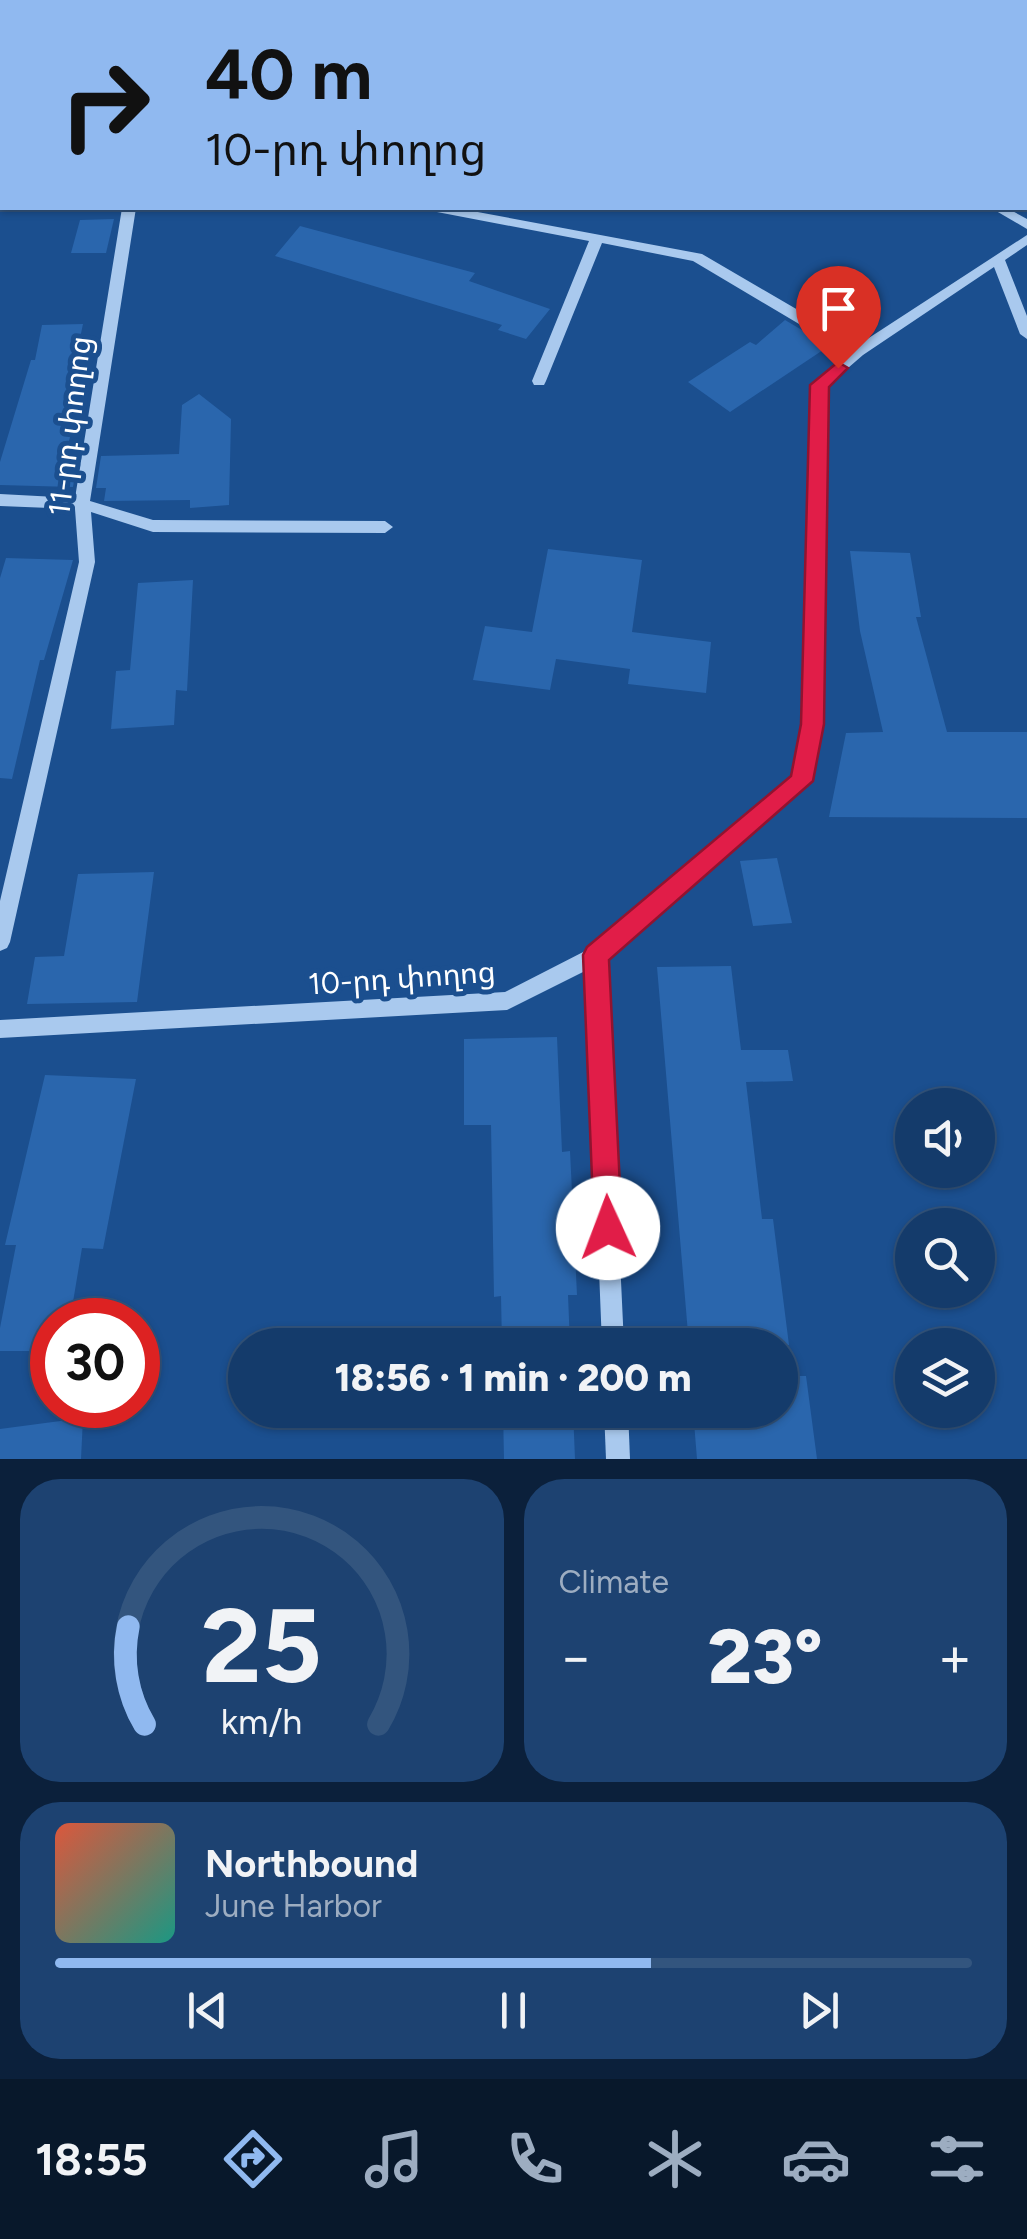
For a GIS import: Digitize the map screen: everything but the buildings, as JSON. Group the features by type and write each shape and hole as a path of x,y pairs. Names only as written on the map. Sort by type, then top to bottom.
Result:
{"street":[{"name":"11-րդ փողոց","path":"0,942 87,562 82,504 129,210"},
{"path":"449,210 697,258 858,352"},
{"path":"1001,210 1027,225"},
{"path":"539,381 597,238"},
{"name":"10-րդ փողոց","path":"0,1029 507,1001 596,955 802,781 813,724 820,385 858,352 1027,239"},
{"path":"998,260 1027,334"},
{"path":"0,500 82,504 154,526 385,527"},
{"path":"596,955 612,1328"},
{"path":"617,1428 618,1459"}],"route":[{"path":"608,1228 596,955 802,781 813,724 820,385 838,368"}]}
